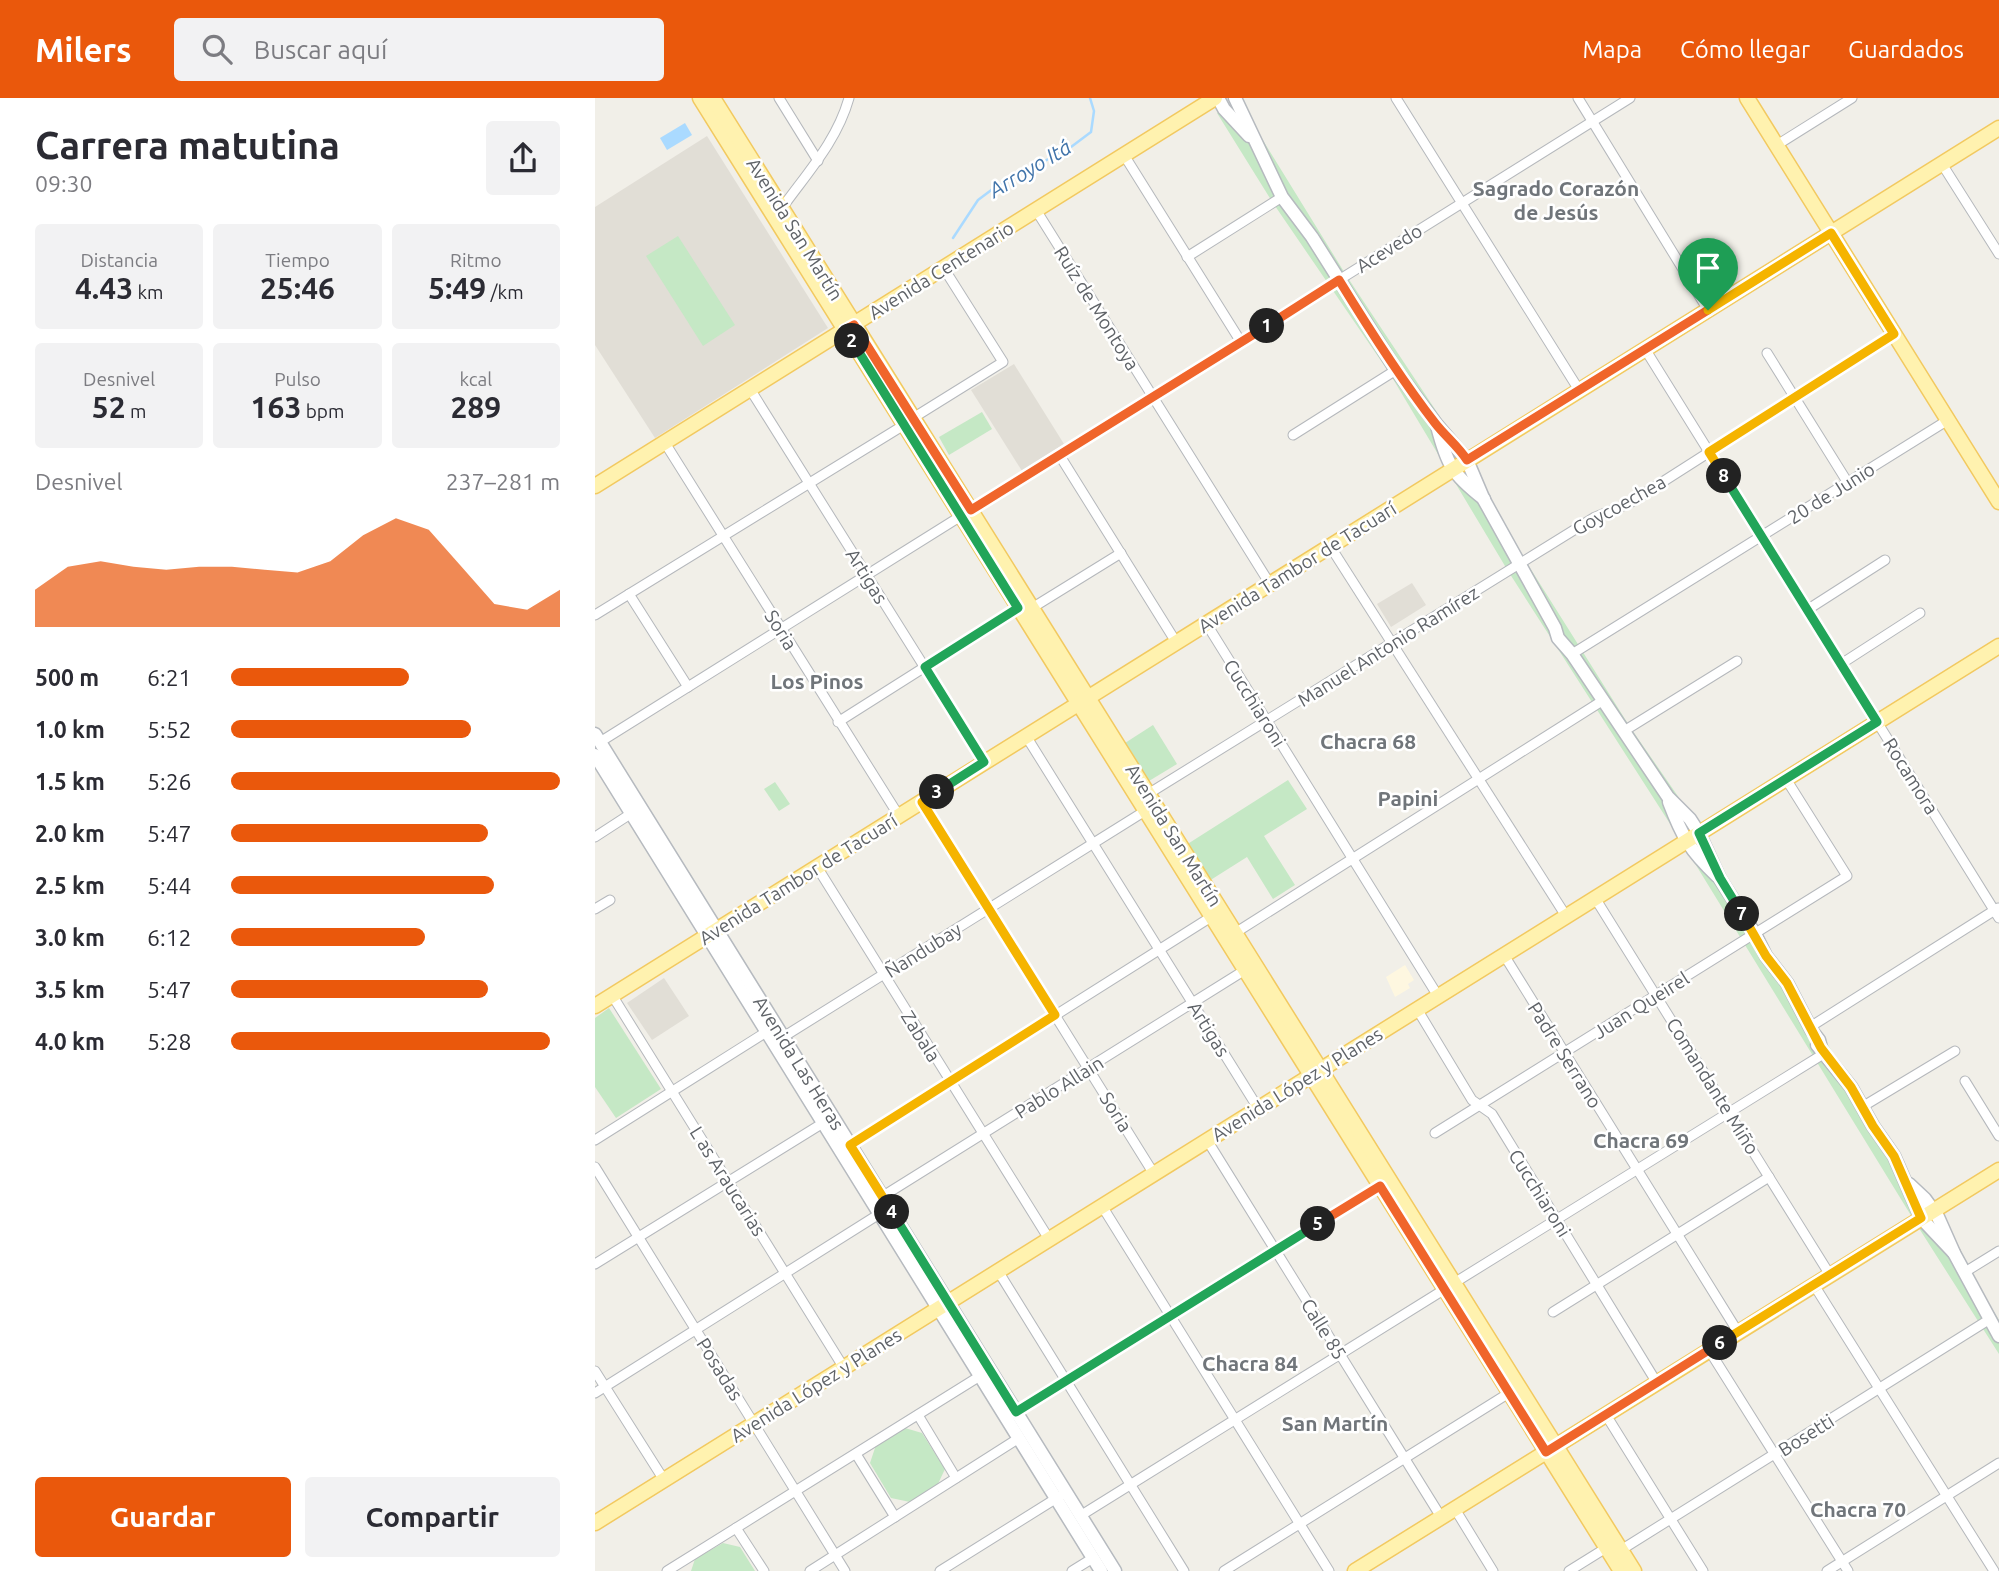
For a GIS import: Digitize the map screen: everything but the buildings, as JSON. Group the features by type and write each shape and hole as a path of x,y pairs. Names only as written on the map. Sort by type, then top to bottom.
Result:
{"main road":[{"name":"Avenida San Martín","path":"700,98 850,328 1083,700 1148,794 1235,933 1380,1186 1449,1286 1509,1393 1551,1449"},
{"name":"Avenida San Martín","path":"713,98 782,208 850,328"},
{"name":"Avenida Centenario","path":"595,486 1216,98"},
{"path":"1216,98 1259,147"},
{"path":"1235,98 1282,197 1312,237 1396,370 1467,460 1484,500 1558,638 1668,797 1690,819 1693,837 1755,934 1766,956 1787,983 1815,1042 1851,1087 1894,1156 1921,1218 1954,1253"},
{"path":"1747,98 1999,502"},
{"name":"Avenida Tambor de Tacuarí","path":"595,1006 1999,128"},
{"path":"1437,425 1445,456 1452,470 1461,482 1484,500"},
{"name":"Avenida López y Planes","path":"595,1523 1999,646"},
{"name":"Avenida San Martín","path":"1083,700 1145,811 1245,970 1316,1073 1614,1549 1634,1571"},
{"name":"Avenida Las Heras","path":"597,738 636,811 771,1028 823,1123 881,1205 943,1305 1016,1412 1101,1571"},
{"name":"Avenida Las Heras","path":"595,755 636,811"},
{"name":"Avenida Las Heras","path":"778,1041 850,1145 881,1205"},
{"path":"1360,1570 1999,1170"},
{"path":"1907,1183 1934,1210 1999,1336"},
{"name":"Avenida Las Heras","path":"943,1305 980,1376 1019,1438 1080,1516 1115,1571"},
{"name":"Avenida San Martín","path":"1614,1549 1621,1571"}],"street":[{"path":"779,98 818,161"},
{"path":"782,208 818,161 842,122 849,98"},
{"path":"1396,98 1580,390"},
{"path":"1578,98 1708,310"},
{"name":"Acevedo","path":"597,738 688,687 1630,98"},
{"path":"1777,145 1852,98"},
{"path":"1124,155 1241,342"},
{"path":"1942,164 1999,254"},
{"path":"1187,257 1282,197"},
{"name":"Ruíz de Montoya","path":"1036,210 1270,584"},
{"path":"595,615 1003,362 943,267"},
{"name":"Goycoechea","path":"1520,563 1595,517 1628,504 1894,334"},
{"name":"Rocamora","path":"1645,349 1998,912"},
{"path":"1767,353 1848,483"},
{"path":"1293,435 1396,370"},
{"name":"Artigas","path":"750,389 984,762"},
{"name":"20 de Junio","path":"1568,649 1762,537 1948,421"},
{"name":"Soria","path":"665,443 899,816"},
{"path":"1060,456 1176,642"},
{"path":"1330,546 1566,916"},
{"path":"838,722 925,667 1121,553"},
{"path":"1807,610 1885,560"},
{"name":"Manuel Antonio Ramírez","path":"1148,794 1520,563"},
{"path":"629,594 688,687"},
{"path":"1841,664 1920,612"},
{"name":"Cucchiaroni","path":"1206,624 1438,996"},
{"path":"1624,731 1737,661"},
{"path":"1235,933 1602,702"},
{"name":"Artigas","path":"1026,736 1258,1108"},
{"name":"Juan Queirel","path":"1435,1133 1847,877 1786,779"},
{"name":"Soria","path":"922,802 1154,1174"},
{"path":"595,837 636,811"},
{"name":"Ñandubay","path":"778,1041 1145,811"},
{"name":"Zabala","path":"817,867 1049,1239"},
{"name":"Comandante Miño","path":"1595,898 1830,1275"},
{"path":"595,909 610,900"},
{"path":"1811,1029 1998,912"},
{"path":"850,1145 1211,916"},
{"name":"Padre Serrano","path":"1504,955 1738,1332"},
{"name":"Pablo Allain","path":"595,1393 785,1273 983,1134 1245,970"},
{"name":"L as Araucarias","path":"612,995 844,1368"},
{"name":"Cucchiaroni","path":"1417,1009 1472,1100 1492,1114 1657,1383"},
{"path":"595,1140 771,1028"},
{"path":"1080,1516 1729,1113 1823,1050"},
{"path":"1862,1107 1955,1051"},
{"path":"1965,1081 1999,1136"},
{"path":"595,1264 823,1123"},
{"name":"Calle 85","path":"1207,1140 1441,1517"},
{"name":"Posadas","path":"595,1167 845,1571"},
{"path":"1553,1312 1769,1177"},
{"path":"1016,1412 1380,1186"},
{"path":"1102,1206 1329,1571"},
{"path":"1965,1272 1999,1251"},
{"path":"998,1271 1184,1571"},
{"path":"1814,1285 1994,1571"},
{"name":"Bosetti","path":"1569,1571 1670,1519 1990,1320"},
{"path":"1709,1350 1847,1571"},
{"path":"595,1371 664,1480"},
{"path":"673,1569 980,1376"},
{"path":"1224,1571 1509,1393"},
{"path":"918,1415 956,1478"},
{"path":"1606,1415 1703,1571"},
{"path":"810,1571 1019,1438"},
{"path":"856,1454 895,1517"},
{"path":"1827,1571 1999,1463"},
{"path":"940,1571 1061,1495"},
{"path":"1455,1509 1493,1571"},
{"path":"736,1528 764,1571"},
{"path":"1072,1571 1093,1558"}],"shaded area":[{"path":"707,136 828,328 655,438 595,345 595,207"},
{"path":"1014,364 1064,444 1022,471 971,390"},
{"path":"1412,583 1426,605 1391,627 1377,604"},
{"path":"1405,965 1414,980 1408,984 1410,988 1395,997 1386,977"},
{"path":"664,978 689,1016 652,1040 627,1003"}],"green space":[{"path":"1238,100 1346,275 1468,459 1525,560 1630,727 1702,831 1758,932 1999,1320 1999,1354 1683,844 1508,571 1390,374 1273,203 1217,113"},
{"path":"678,236 735,325 703,346 646,256"},
{"path":"982,412 992,429 949,455 939,437"},
{"path":"1153,725 1177,764 1149,781 1125,743"},
{"path":"1288,780 1307,809 1264,836 1295,885 1273,899 1247,857 1209,881 1186,845"},
{"path":"775,782 790,804 779,811 764,789"},
{"path":"609,1008 661,1089 616,1118 595,1087 595,1018"},
{"path":"905,1428 922,1433 945,1469 937,1486 910,1502 891,1498 870,1463 876,1445"},
{"path":"723,1543 740,1547 755,1571 691,1571 695,1559"}],"water":[{"path":"685,123 692,135 667,150 660,138"}],"waterway":[{"name":"Arroyo Itá","path":"953,238 978,200 994,188 1071,147 1091,132 1094,111 1090,98"}],"district":[{"name":"Sagrado Corazón de Jesús","path":"1556,201"},
{"name":"Los Pinos","path":"817,682"},
{"name":"Chacra 68","path":"1368,742"},
{"name":"Papini","path":"1408,799"},
{"name":"Chacra 69","path":"1641,1141"},
{"name":"Chacra 84","path":"1250,1364"},
{"name":"San Martín","path":"1335,1424"},
{"name":"Chacra 70","path":"1858,1510"}],"route":[{"path":"1831,233 1894,334 1709,452 1877,722 1699,833 1720,878 1766,956 1787,983 1821,1048 1851,1087 1894,1156 1921,1218 1546,1452 1380,1186 1016,1412 850,1145 1055,1015 922,802 984,762 925,667 1018,608 845,330 854,325 859,331 971,510 1339,280 1396,370 1467,460 1708,310 1831,233"}]}
